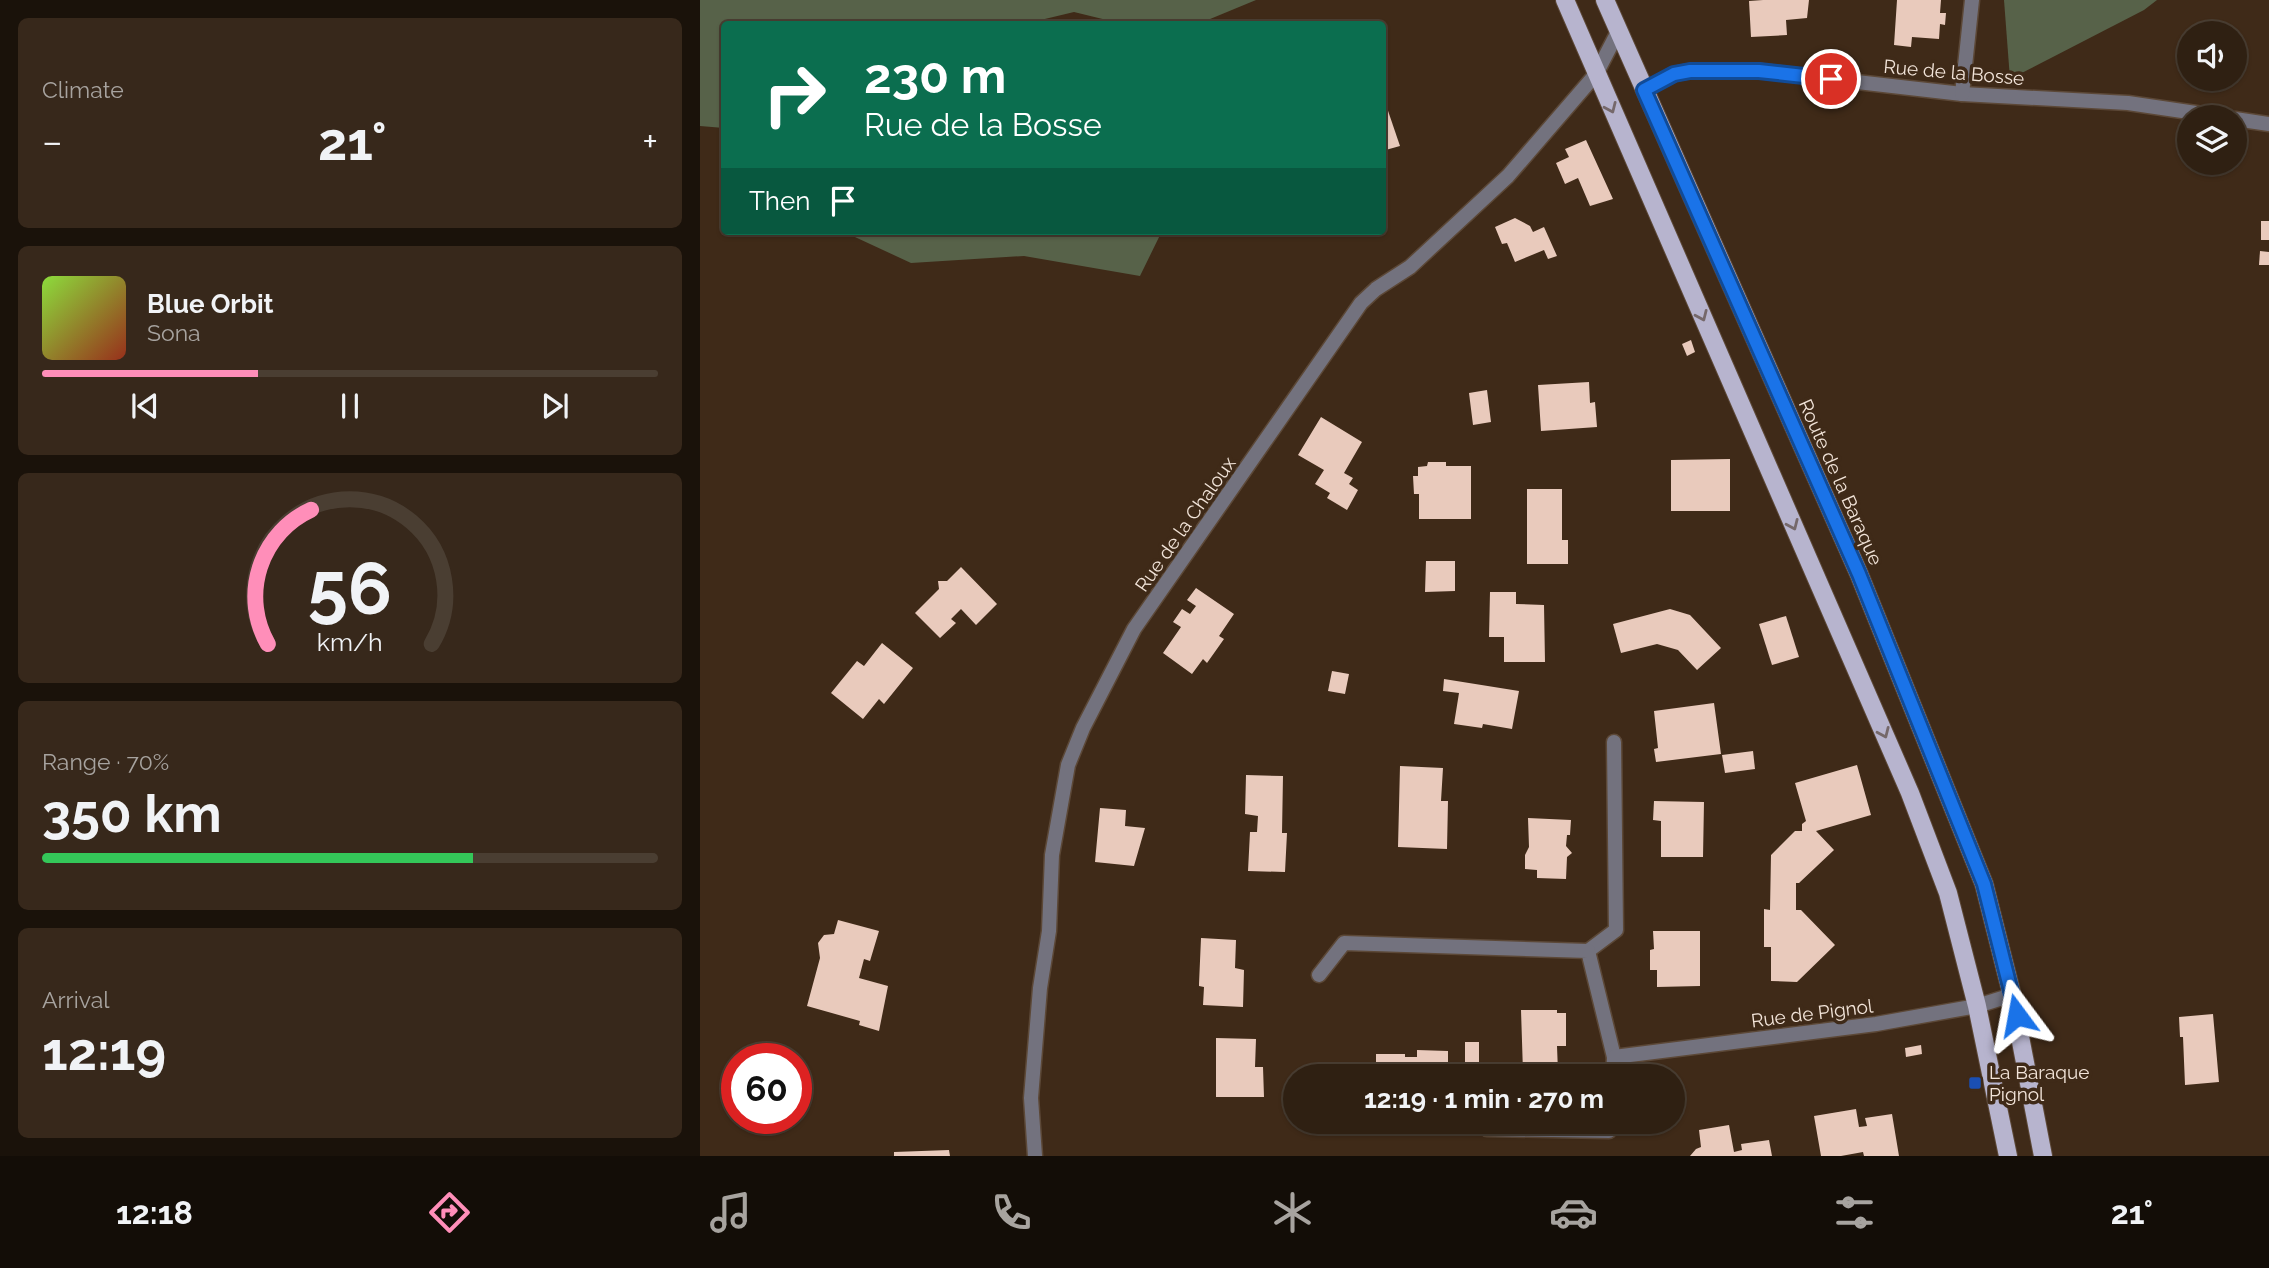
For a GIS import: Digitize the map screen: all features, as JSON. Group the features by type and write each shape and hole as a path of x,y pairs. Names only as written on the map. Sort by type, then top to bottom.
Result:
{"main road":[{"path":"1565,0 1910,793 1948,893 1977,1006 2008,1156"},
{"name":"Route de la Baraque","path":"1605,0 1859,574 1984,884 2012,995 2043,1156"}],"street":[{"path":"1962,94 1972,0"},
{"name":"Rue de la Chaloux","path":"1035,1156 1031,1098 1049,931 1052,855 1068,765 1083,728 1134,629 1361,303 1376,289 1410,267 1508,176 1596,74 1619,30"},
{"name":"Rue de la Bosse","path":"1644,90 1674,74 1690,71 1759,71 1962,94 2128,103 2177,110"},
{"path":"2247,121 2269,124"},
{"path":"1319,975 1344,943 1588,951 1616,930 1614,742"},
{"path":"1588,951 1614,1064"},
{"name":"Rue de Pignol","path":"1614,1057 1876,1024 1977,1006 2012,995"}],"green space":[{"path":"700,0 1256,0 1205,21 1111,21 1074,12 1036,21 721,21 721,128 700,126"},
{"path":"2004,0 2157,0 2144,10 2010,79"},
{"path":"851,235 1160,235 1140,276 1024,256 911,263"}],"building":[{"path":"1809,0 1807,18 1786,20 1787,35 1751,37 1749,1"},
{"path":"1897,0 1941,0 1940,13 1946,13 1945,25 1940,24 1939,39 1912,37 1911,47 1894,45"},
{"path":"1386,105 1400,146 1386,150"},
{"path":"1586,140 1613,199 1590,206 1578,178 1565,184 1556,163 1569,157 1565,149"},
{"path":"1515,218 1530,226 1533,232 1544,227 1557,256 1548,259 1544,250 1515,262 1507,243 1502,244 1495,227"},
{"path":"2261,221 2269,221 2269,240 2261,240"},
{"path":"2260,251 2269,252 2269,265 2259,265"},
{"path":"1691,340 1695,352 1687,356 1682,344"},
{"path":"1589,382 1590,403 1595,402 1597,427 1541,431 1538,385"},
{"path":"1487,390 1491,422 1473,425 1469,393"},
{"path":"1321,417 1362,442 1344,473 1353,478 1349,484 1358,490 1347,510 1327,498 1330,493 1315,484 1324,470 1298,455"},
{"path":"1730,459 1730,511 1671,511 1671,460"},
{"path":"1428,462 1446,462 1446,466 1471,466 1471,519 1419,519 1419,494 1414,494 1413,476 1418,476 1418,467 1427,466"},
{"path":"1527,489 1562,489 1562,540 1568,540 1568,564 1527,564"},
{"path":"1426,561 1455,561 1455,591 1425,592"},
{"path":"961,567 997,604 976,625 961,609 951,619 956,623 940,638 915,613 939,589 938,581 947,581"},
{"path":"1196,588 1234,614 1219,636 1224,639 1207,663 1203,659 1192,674 1163,653 1181,627 1173,622 1182,609 1190,614 1196,606 1187,600"},
{"path":"1490,592 1516,592 1516,604 1544,605 1545,662 1504,662 1504,637 1489,637"},
{"path":"1670,609 1690,615 1721,648 1697,670 1678,650 1657,644 1621,653 1613,624"},
{"path":"1786,616 1799,657 1772,665 1759,624"},
{"path":"882,643 913,668 884,704 879,699 863,719 831,693 857,661 864,666"},
{"path":"1332,671 1349,674 1345,694 1328,691"},
{"path":"1444,679 1519,691 1512,729 1483,724 1482,728 1454,724 1459,693 1443,691"},
{"path":"1714,703 1721,754 1656,762 1654,749 1658,748 1654,711"},
{"path":"1753,751 1755,769 1725,773 1722,755"},
{"path":"1857,765 1871,815 1816,831 1834,850 1796,883 1796,910 1801,910 1835,945 1797,982 1771,981 1771,947 1764,947 1764,909 1770,910 1771,855 1795,831 1802,831 1802,824 1806,821 1795,783"},
{"path":"1400,766 1443,768 1441,801 1448,801 1447,849 1398,847"},
{"path":"1246,775 1283,776 1282,833 1287,833 1285,872 1248,871 1250,832 1257,832 1258,816 1245,814"},
{"path":"1654,801 1704,802 1703,857 1661,857 1661,821 1653,820"},
{"path":"1100,808 1126,810 1125,826 1145,828 1134,866 1095,862"},
{"path":"1528,818 1571,820 1566,846 1572,853 1567,857 1566,879 1537,878 1537,870 1525,869 1525,855 1529,847"},
{"path":"838,920 879,931 870,961 864,959 859,978 888,986 879,1031 859,1025 860,1021 807,1006 820,958 818,943 824,935 834,934"},
{"path":"1653,931 1700,931 1700,986 1657,987 1657,970 1650,970 1650,950 1654,949"},
{"path":"1201,938 1236,940 1235,968 1244,970 1243,1007 1203,1005 1204,987 1199,986"},
{"path":"1521,1010 1557,1010 1557,1013 1566,1013 1566,1046 1557,1046 1558,1064 1523,1064"},
{"path":"2213,1014 2219,1082 2185,1085 2183,1037 2180,1037 2179,1017"},
{"path":"1216,1038 1256,1039 1255,1067 1263,1067 1264,1097 1216,1097"},
{"path":"1465,1042 1479,1042 1479,1064 1465,1064"},
{"path":"1921,1045 1922,1054 1906,1057 1905,1048"},
{"path":"1417,1050 1448,1051 1448,1064 1376,1064 1376,1054 1405,1054 1405,1057 1417,1057"},
{"path":"1856,1109 1859,1127 1867,1126 1865,1118 1892,1114 1899,1156 1864,1156 1863,1152 1821,1156 1814,1116"},
{"path":"1729,1125 1734,1152 1742,1150 1741,1144 1769,1140 1772,1156 1690,1156 1701,1147 1699,1130"},
{"path":"949,1150 950,1156 894,1156 894,1152"}],"place":[{"name":"La Baraque Pignol","path":"1975,1083"}],"route":[{"path":"1831,79 1759,71 1690,71 1674,74 1644,90 1859,574 1984,884 2017,1015"}]}
